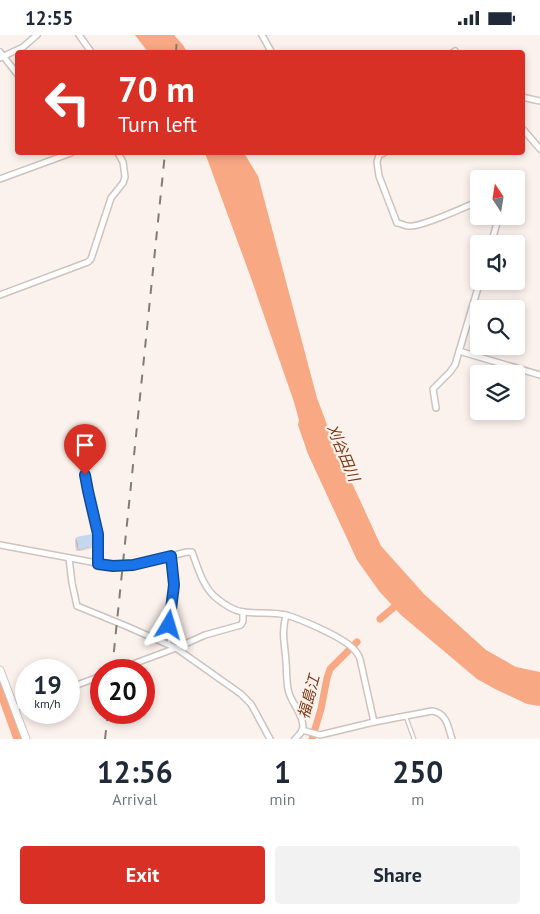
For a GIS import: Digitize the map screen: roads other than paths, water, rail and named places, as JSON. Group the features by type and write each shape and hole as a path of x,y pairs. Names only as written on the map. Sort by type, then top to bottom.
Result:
{"main road":[{"path":"0,670 15,708"},
{"path":"21,724 26,739"}],"street":[{"path":"15,72 1,56 22,47 37,35"},
{"path":"79,35 90,50"},
{"path":"262,35 270,50"},
{"path":"525,98 540,101"},
{"path":"525,132 540,149"},
{"path":"0,179 66,155"},
{"path":"0,295 88,262 91,259 112,198 125,177 123,162 119,155"},
{"path":"377,155 379,176 397,223 409,226 422,224 470,205"},
{"path":"436,408 434,389 455,365 477,290"},
{"path":"459,351 540,375"},
{"path":"80,447 98,534 98,564"},
{"path":"0,545 113,566 133,565 192,552 206,587 223,603 243,612 286,615 347,643 356,651 360,659 374,721"},
{"path":"69,558 77,606 176,648 242,694 248,700 270,739"},
{"path":"146,659 205,635 241,625 243,612"},
{"path":"286,615 282,636 288,684 290,694 305,731"},
{"path":"305,731 320,735 374,721 436,711 444,717 452,739"},
{"path":"295,739 305,731"}],"lane":[{"path":"169,645 170,613 174,585 171,556"},
{"path":"405,716 414,739"}],"waterway":[{"name":"福島江","path":"380,619 400,602"},
{"name":"福島江","path":"312,739 330,669 357,642"},
{"path":"0,686 19,739"}],"railway":[{"path":"176,50 177,35"},
{"path":"113,659 165,155"},
{"path":"105,739 107,724"}],"water label":[{"name":"刈谷田川","path":"343,453"}]}
